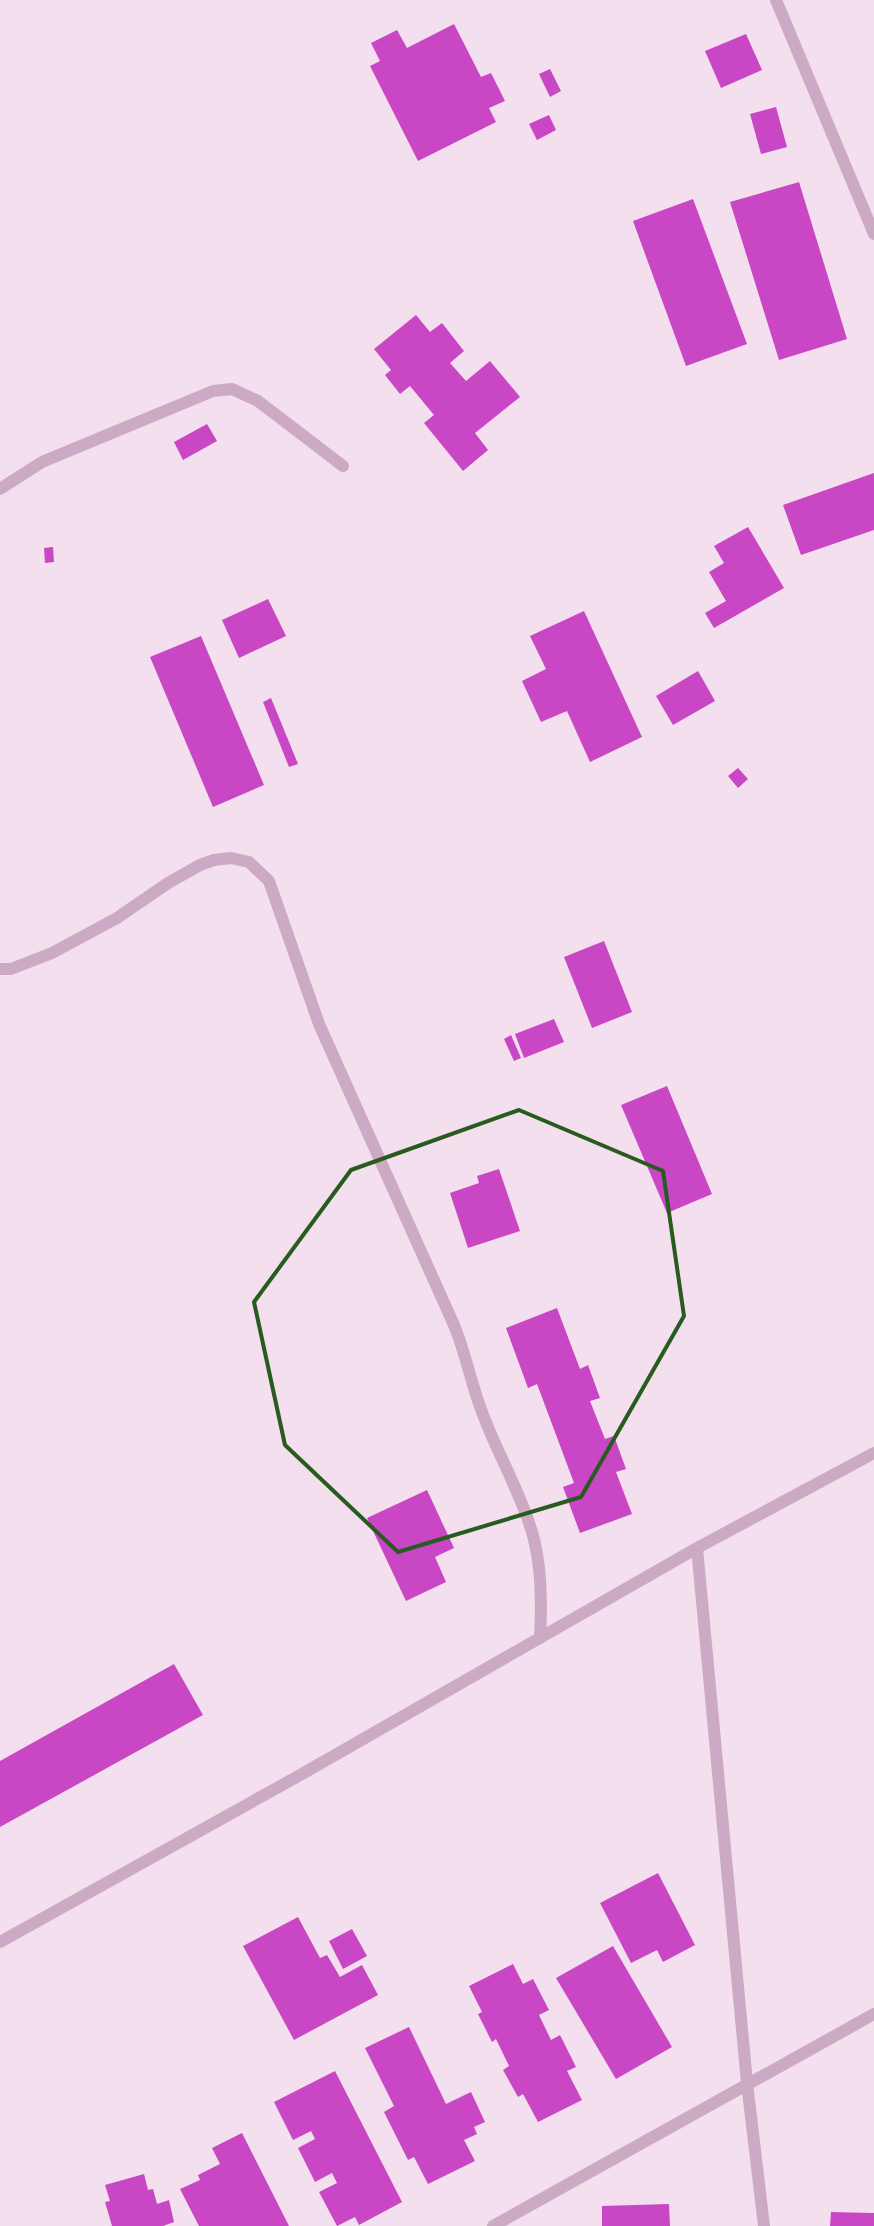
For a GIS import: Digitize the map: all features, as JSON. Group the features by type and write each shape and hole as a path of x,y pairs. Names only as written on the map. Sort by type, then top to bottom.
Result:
{"street":[{"path":"776,0 874,234"},
{"path":"0,489 42,462 213,391 232,389 258,401 343,466"},
{"path":"0,969 11,969 52,953 117,918 168,883 214,860 230,858 249,862 269,881 319,1024 454,1325 482,1411 528,1518 536,1550 541,1588 540,1638"},
{"path":"0,1942 302,1774 697,1548 874,1453"},
{"path":"697,1548 747,2083 764,2226"},
{"path":"493,2226 874,2014"}],"highlighted area":[{"path":"519,1110 663,1171 684,1316 581,1497 398,1552 285,1445 254,1302 351,1170"}],"building":[{"path":"454,24 481,77 491,73 505,101 489,108 496,122 418,161 370,66 380,61 371,43 397,30 407,48"},
{"path":"746,34 762,70 721,88 705,51"},
{"path":"550,69 561,91 550,97 539,74"},
{"path":"776,107 787,147 761,154 750,114"},
{"path":"549,115 556,130 537,140 529,124"},
{"path":"799,182 847,339 779,360 730,202"},
{"path":"693,199 747,344 686,366 633,221"},
{"path":"416,315 430,332 442,323 464,351 450,363 466,381 490,361 520,397 475,433 488,450 463,471 424,423 434,415 410,386 400,394 385,375 391,370 374,349"},
{"path":"207,424 217,441 183,460 174,442"},
{"path":"874,473 874,530 801,555 783,505"},
{"path":"748,527 784,588 714,628 705,613 726,601 709,572 724,563 714,546"},
{"path":"53,547 54,562 45,563 44,548"},
{"path":"268,599 286,636 239,658 222,620"},
{"path":"584,611 642,737 590,762 567,711 541,722 522,681 546,669 530,636"},
{"path":"201,636 264,785 213,807 150,657"},
{"path":"698,671 715,701 673,725 656,696"},
{"path":"271,698 298,764 289,767 263,702"},
{"path":"738,768 748,779 738,788 728,776"},
{"path":"604,941 632,1012 592,1028 564,957"},
{"path":"554,1019 564,1042 524,1058 515,1034"},
{"path":"511,1035 521,1058 514,1061 504,1039"},
{"path":"667,1086 712,1194 667,1213 621,1105"},
{"path":"499,1169 520,1231 468,1248 450,1193 479,1183 477,1176"},
{"path":"557,1308 580,1369 588,1365 600,1398 590,1401 605,1439 614,1436 626,1469 616,1472 632,1514 580,1533 563,1487 574,1483 537,1384 528,1388 506,1328"},
{"path":"427,1490 454,1548 435,1557 446,1582 406,1601 367,1518"},
{"path":"174,1664 203,1715 0,1827 0,1761"},
{"path":"658,1873 695,1945 663,1962 657,1950 631,1963 600,1903"},
{"path":"298,1917 320,1958 327,1955 340,1977 362,1965 378,1995 294,2040 243,1946"},
{"path":"352,1929 367,1956 343,1969 329,1941"},
{"path":"613,1946 672,2047 616,2079 556,1978"},
{"path":"513,1964 523,1984 533,1979 549,2010 539,2015 551,2040 560,2035 576,2067 567,2071 582,2100 538,2122 523,2094 518,2097 503,2070 509,2066 496,2039 492,2042 478,2014 482,2012 469,1986"},
{"path":"409,2027 446,2104 471,2092 485,2122 474,2127 477,2134 464,2140 475,2161 428,2184 414,2157 408,2160 384,2112 394,2106 365,2048"},
{"path":"335,2071 402,2202 359,2225 355,2217 337,2226 319,2192 337,2183 332,2173 315,2182 298,2148 315,2139 311,2131 293,2140 274,2102"},
{"path":"242,2133 289,2226 199,2226 180,2189 200,2180 198,2175 220,2164 212,2148"},
{"path":"144,2174 148,2190 153,2189 157,2204 169,2200 174,2222 163,2226 112,2226 105,2202 110,2201 105,2185"},
{"path":"669,2204 670,2226 602,2226 602,2206"},
{"path":"831,2212 874,2213 874,2226 830,2226"}]}
